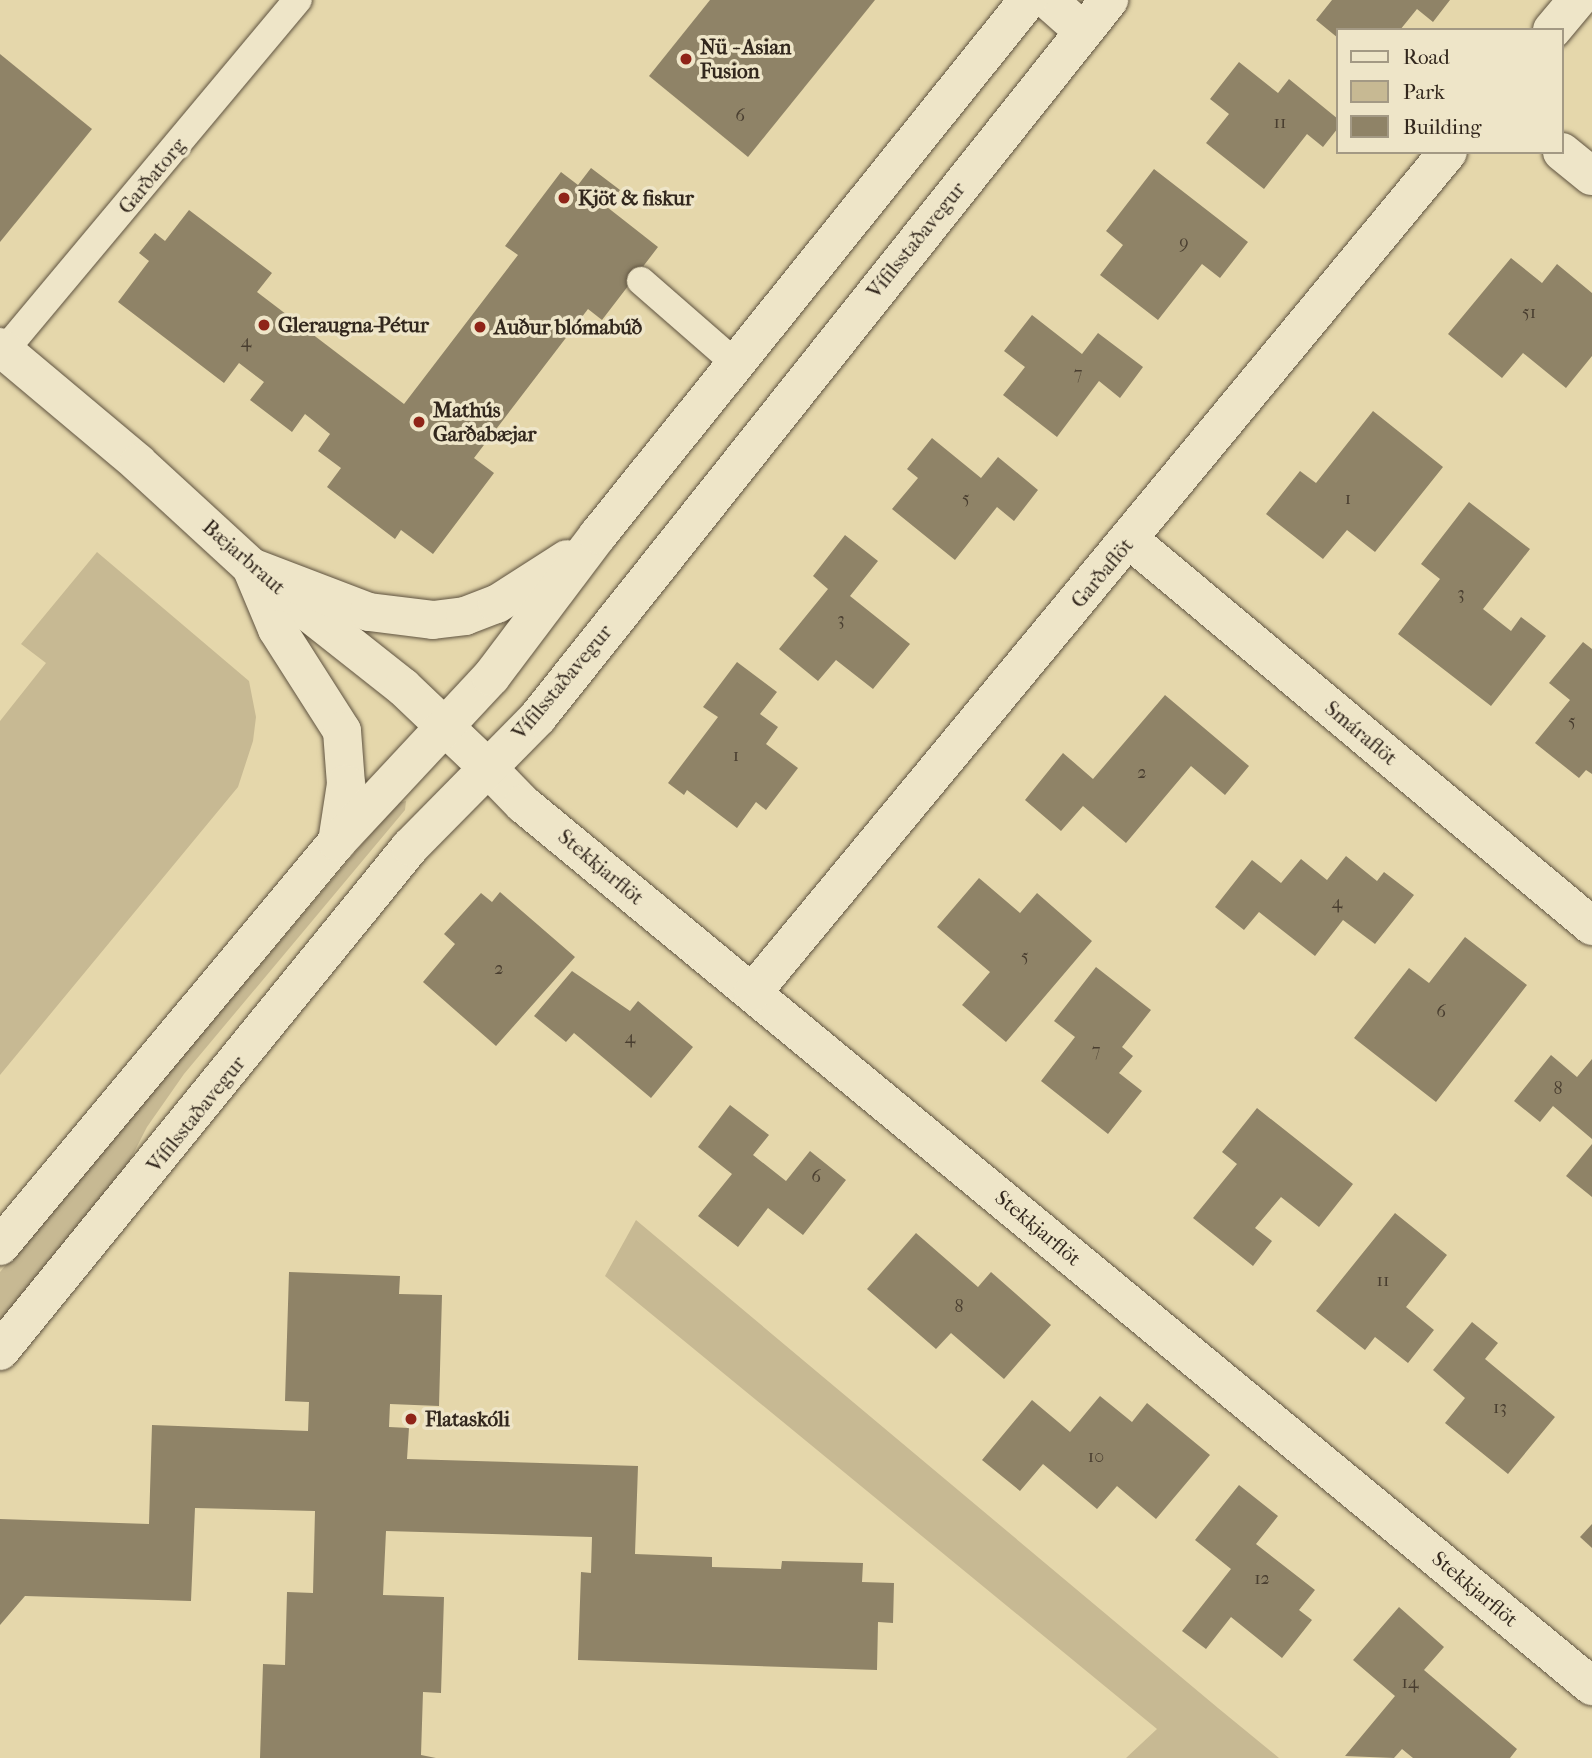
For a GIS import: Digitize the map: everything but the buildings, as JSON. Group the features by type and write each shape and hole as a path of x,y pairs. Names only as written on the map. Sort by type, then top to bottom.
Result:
{"main road":[{"path":"0,1246 337,842 491,677 598,536 1028,0"},
{"path":"1048,0 1083,31"},
{"name":"Vífilsstaðavegur","path":"0,1351 410,847 538,717 1109,0"},
{"path":"1554,28 1577,0"},
{"name":"Garðaflöt","path":"753,992 1130,540 1446,154"},
{"path":"1564,154 1592,176"},
{"name":"Bæjarbraut","path":"2,349 138,463 251,567 445,725 487,766"},
{"path":"251,567 369,612 433,620 465,616 497,604 539,580 598,536"},
{"name":"Smáraflöt","path":"1130,540 1592,926"},
{"path":"251,567 276,629 342,730 346,784 337,842"},
{"name":"Stekkjarflöt","path":"487,766 523,804 1592,1686"}],"lane":[{"name":"Garðatorg","path":"2,349 298,0"},
{"path":"1584,0 1592,6"},
{"path":"641,281 736,364"}],"green space":[{"path":"97,552 249,681 256,717 253,741 238,787 0,1075 0,721 46,663 21,644"},
{"path":"406,801 405,810 184,1074 147,1127 109,1201 0,1328 0,1272 397,803"},
{"path":"636,1220 1279,1758 1126,1758 1157,1729 605,1276"}],"place":[{"name":"Nü - Asian Fusion","path":"686,59"},
{"name":"Kjöt & fiskur","path":"564,198"},
{"name":"Gleraugna-Pétur","path":"264,325"},
{"name":"Auður blómabúð","path":"480,327"},
{"name":"Mathús Garðabæjar","path":"419,422"},
{"name":"Flataskóli","path":"411,1419"}]}
